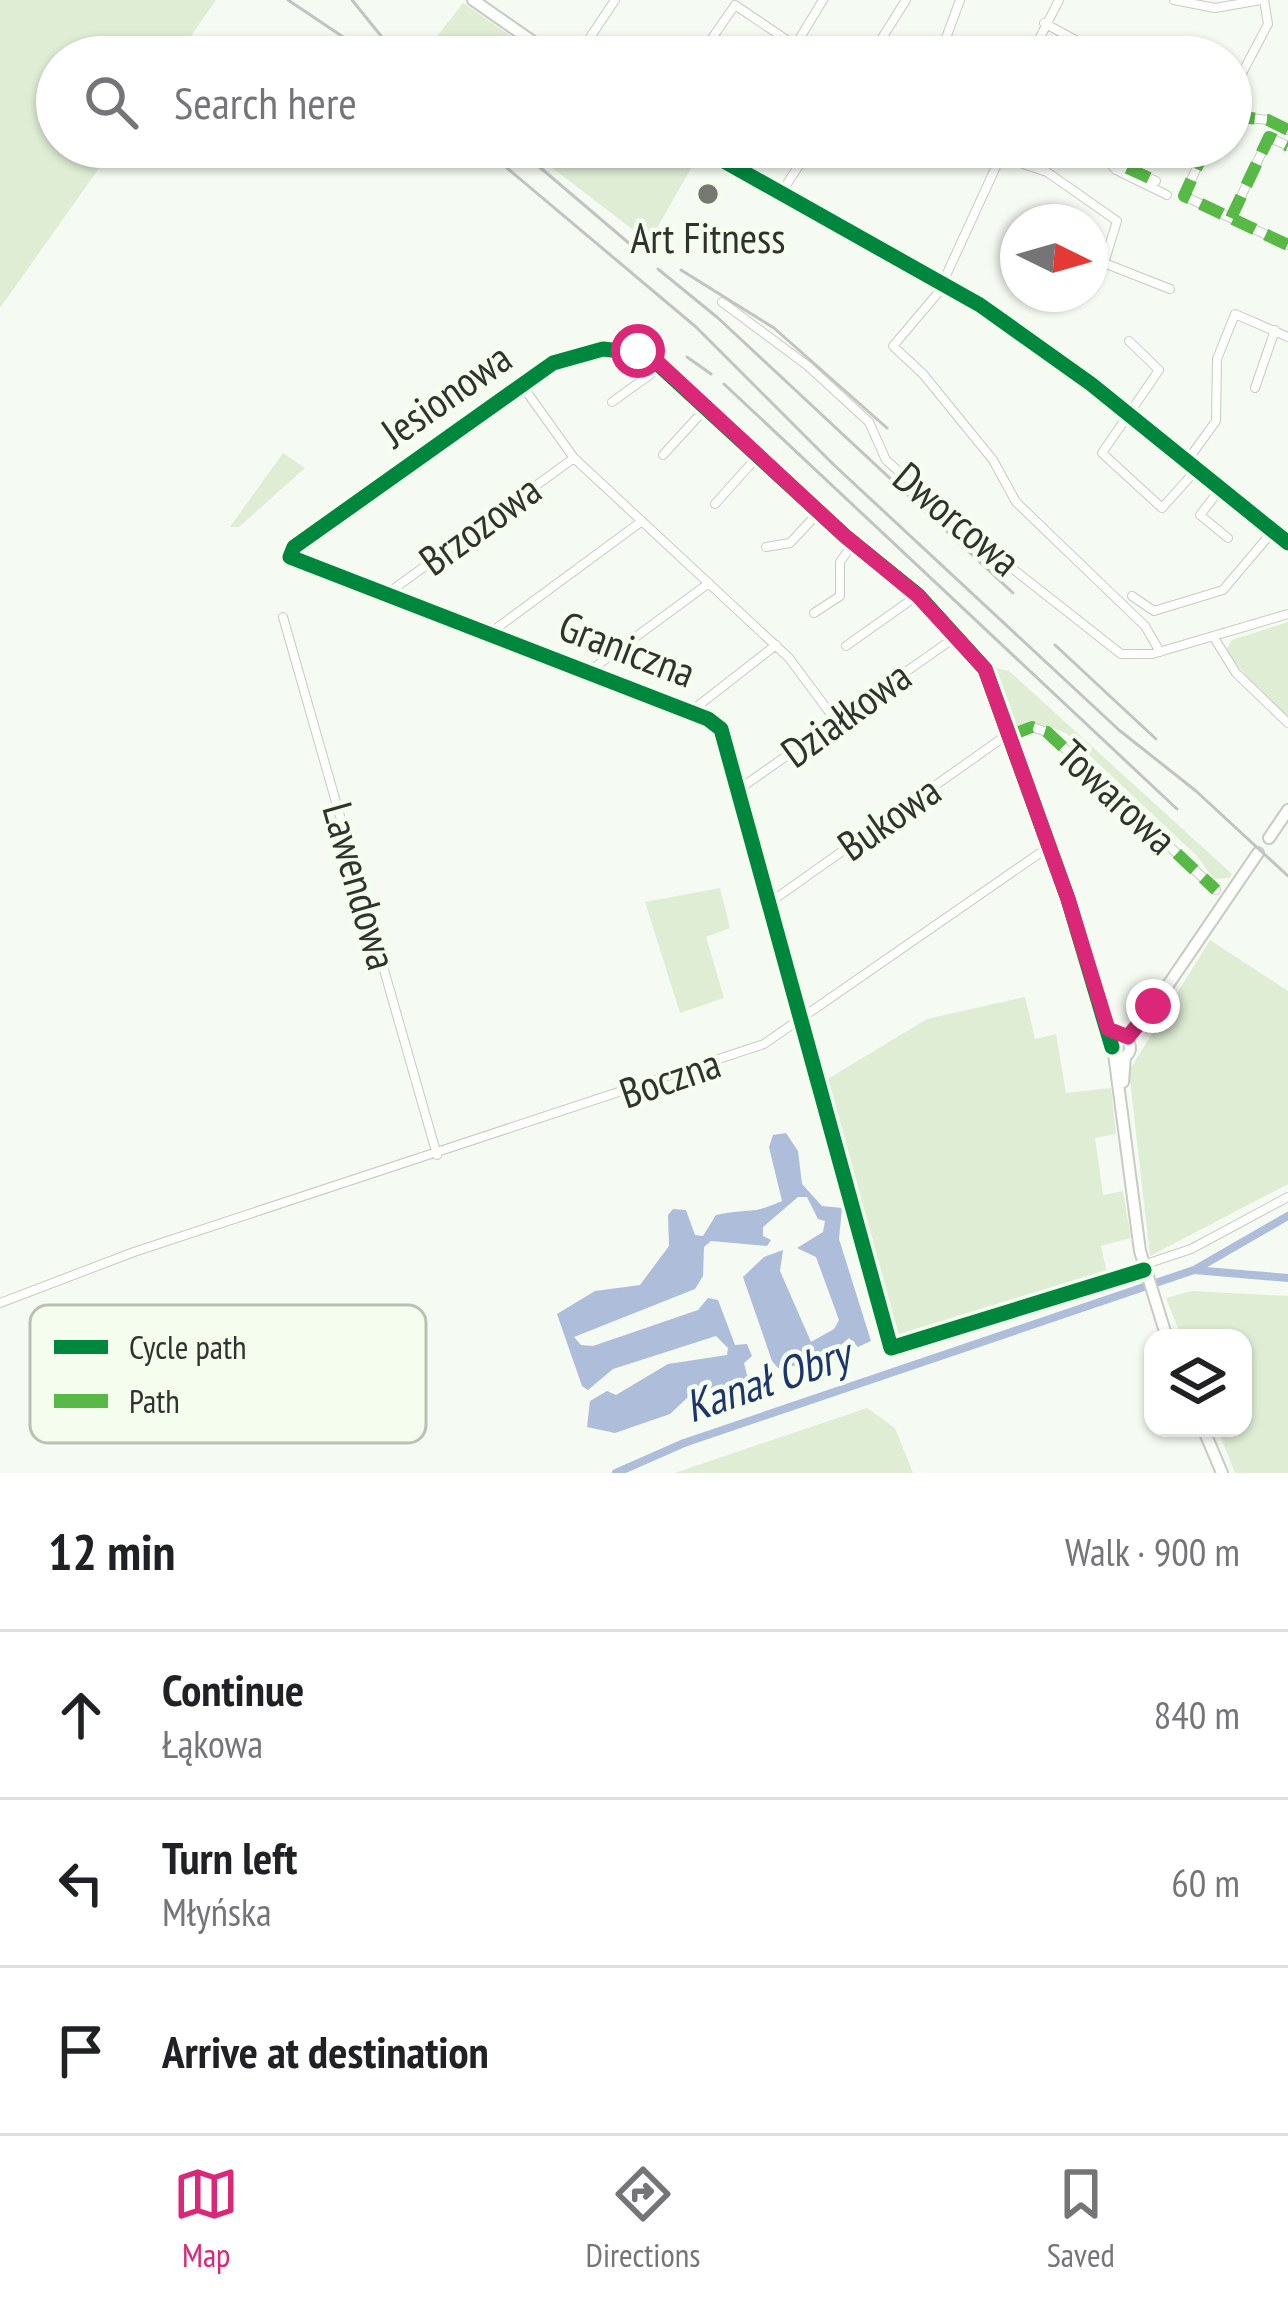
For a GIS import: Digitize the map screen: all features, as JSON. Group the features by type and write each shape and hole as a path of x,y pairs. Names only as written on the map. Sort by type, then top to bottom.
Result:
{"street":[{"path":"473,0 525,36"},
{"path":"591,36 614,0"},
{"path":"801,36 823,0"},
{"path":"883,36 906,0"},
{"path":"947,36 960,0"},
{"path":"1039,36 1058,0"},
{"path":"1174,0 1215,8 1263,0 1268,23 1252,54"},
{"path":"714,36 735,5 780,36"},
{"path":"1044,23 1065,36"},
{"path":"1252,118 1288,130"},
{"path":"1231,218 1269,137 1288,146"},
{"path":"781,193 797,168"},
{"name":"Dworcowa","path":"998,168 943,282 897,338 895,351 922,374 981,446 1016,502 1145,626 1160,652"},
{"path":"1032,168 1047,172 1117,221 1104,263 1170,289"},
{"path":"1114,168 1167,195"},
{"path":"1127,168 1156,182"},
{"path":"1197,168 1184,196 1288,244"},
{"name":"Dworcowa","path":"722,302 869,422 886,460 1075,621 1121,654 1160,652 1288,614"},
{"path":"1187,461 1216,421 1216,359 1235,314 1288,337"},
{"path":"1255,388 1275,331"},
{"path":"1129,341 1159,370 1102,453 1162,508 1197,469"},
{"name":"Jesionowa","path":"290,556 294,547 564,358 603,349 644,352 662,366"},
{"path":"612,401 662,366 818,512 918,596 985,669 1050,846 1108,1029 1121,1047 1124,1126 1144,1269 1164,1329"},
{"path":"521,385 574,458 776,645 836,721"},
{"path":"663,454 706,407"},
{"path":"715,504 758,456"},
{"name":"Brzozowa","path":"388,593 574,458"},
{"path":"1221,488 1199,514 1228,538"},
{"path":"766,547 787,545 818,512"},
{"path":"490,633 641,521"},
{"path":"1132,596 1154,611 1222,590 1273,531"},
{"path":"814,613 840,596 839,562 854,542"},
{"name":"Graniczna","path":"290,556 690,712 721,730 891,1348 1144,1269"},
{"path":"588,672 709,583"},
{"path":"846,646 918,596"},
{"name":"Lawendowa","path":"283,616 437,1155"},
{"path":"1213,636 1236,673 1288,723"},
{"name":"Działkowa","path":"738,790 954,638"},
{"path":"690,712 776,645"},
{"name":"Towarowa","path":"1011,735 1032,727 1047,732 1216,890"},
{"name":"Bukowa","path":"769,903 1011,735"},
{"path":"1268,838 1288,810"},
{"name":"Boczna","path":"0,1303 742,1053 801,1020 1050,846"},
{"path":"1121,1047 1258,853"},
{"path":"1144,1269 1288,1197"},
{"path":"1207,1437 1222,1473"}],"green space":[{"path":"0,0 216,0 191,36 36,36 36,168 99,168 0,308"},
{"path":"463,3 511,36 437,36"},
{"path":"552,168 691,168 649,242"},
{"path":"283,453 305,468 239,527 230,527"},
{"path":"1288,622 1288,717 1255,688 1226,650 1232,640"},
{"path":"995,668 1009,671 1232,874 1229,878 1214,879 1196,855 1066,733 1040,724 1015,728"},
{"path":"720,888 730,928 706,937 724,998 680,1013 645,902"},
{"path":"1210,940 1288,991 1288,1184 1150,1256 1129,1071"},
{"path":"1025,997 1035,1039 1056,1034 1066,1093 1111,1088 1116,1134 1095,1138 1103,1195 1123,1191 1131,1238 1101,1246 1107,1273 894,1343 821,1083 927,1019"},
{"path":"1192,1291 1288,1296 1288,1473 1235,1473 1221,1437 1252,1437 1252,1329 1178,1329 1166,1298"},
{"path":"867,1408 895,1428 913,1473 675,1473"}],"water":[{"path":"786,1133 798,1151 802,1184 822,1206 842,1208 839,1239 871,1341 858,1347 849,1338 833,1352 835,1360 778,1368 772,1361 743,1277 764,1257 783,1250 780,1271 811,1342 834,1329 839,1320 816,1257 797,1248 823,1232 825,1221 818,1219 807,1197 798,1197 763,1227 763,1236 771,1240 767,1246 711,1241 704,1247 703,1276 695,1289 574,1337 581,1345 593,1346 698,1310 708,1298 718,1300 735,1345 747,1344 752,1356 744,1363 749,1383 744,1391 687,1398 670,1414 615,1433 587,1427 590,1401 607,1391 616,1395 668,1364 727,1355 728,1348 716,1336 613,1369 588,1390 582,1386 557,1314 595,1291 640,1285 669,1246 668,1215 673,1209 686,1210 695,1235 703,1236 716,1215 782,1201 769,1147 773,1135"}],"waterway":[{"path":"1196,1269 1288,1216"},
{"name":"Kanał Obry","path":"616,1473 684,1443 1194,1270 1288,1278"}],"railway":[{"path":"288,0 342,36"},
{"path":"352,0 381,36"},
{"path":"507,168 696,327 834,465 1119,730 1196,791 1288,876"},
{"path":"541,168 637,250"},
{"path":"658,269 718,318 1013,593"},
{"path":"681,270 774,328 887,428"},
{"path":"687,357 711,374"},
{"path":"724,384 1177,809"},
{"path":"1055,645 1156,739"}],"marked path":[{"path":"1252,118 1288,130"},
{"path":"1231,218 1269,137 1288,146"},
{"path":"1128,168 1156,181"},
{"path":"1197,168 1184,196 1288,245"},
{"path":"1011,735 1032,727 1047,732 1216,890"}],"cycle path":[{"path":"736,168 980,305 1091,384 1288,543"},
{"path":"1112,1047 1068,899 985,669 918,595 845,536 647,354 603,349 553,363 294,547 290,557 708,719 721,729 891,1348 1144,1270"}],"place":[{"name":"Art Fitness","path":"708,194"}],"route":[{"path":"638,351 651,356 845,536 918,596 981,663 1068,899 1108,1029 1120,1038 1128,1037 1153,1006"}]}
